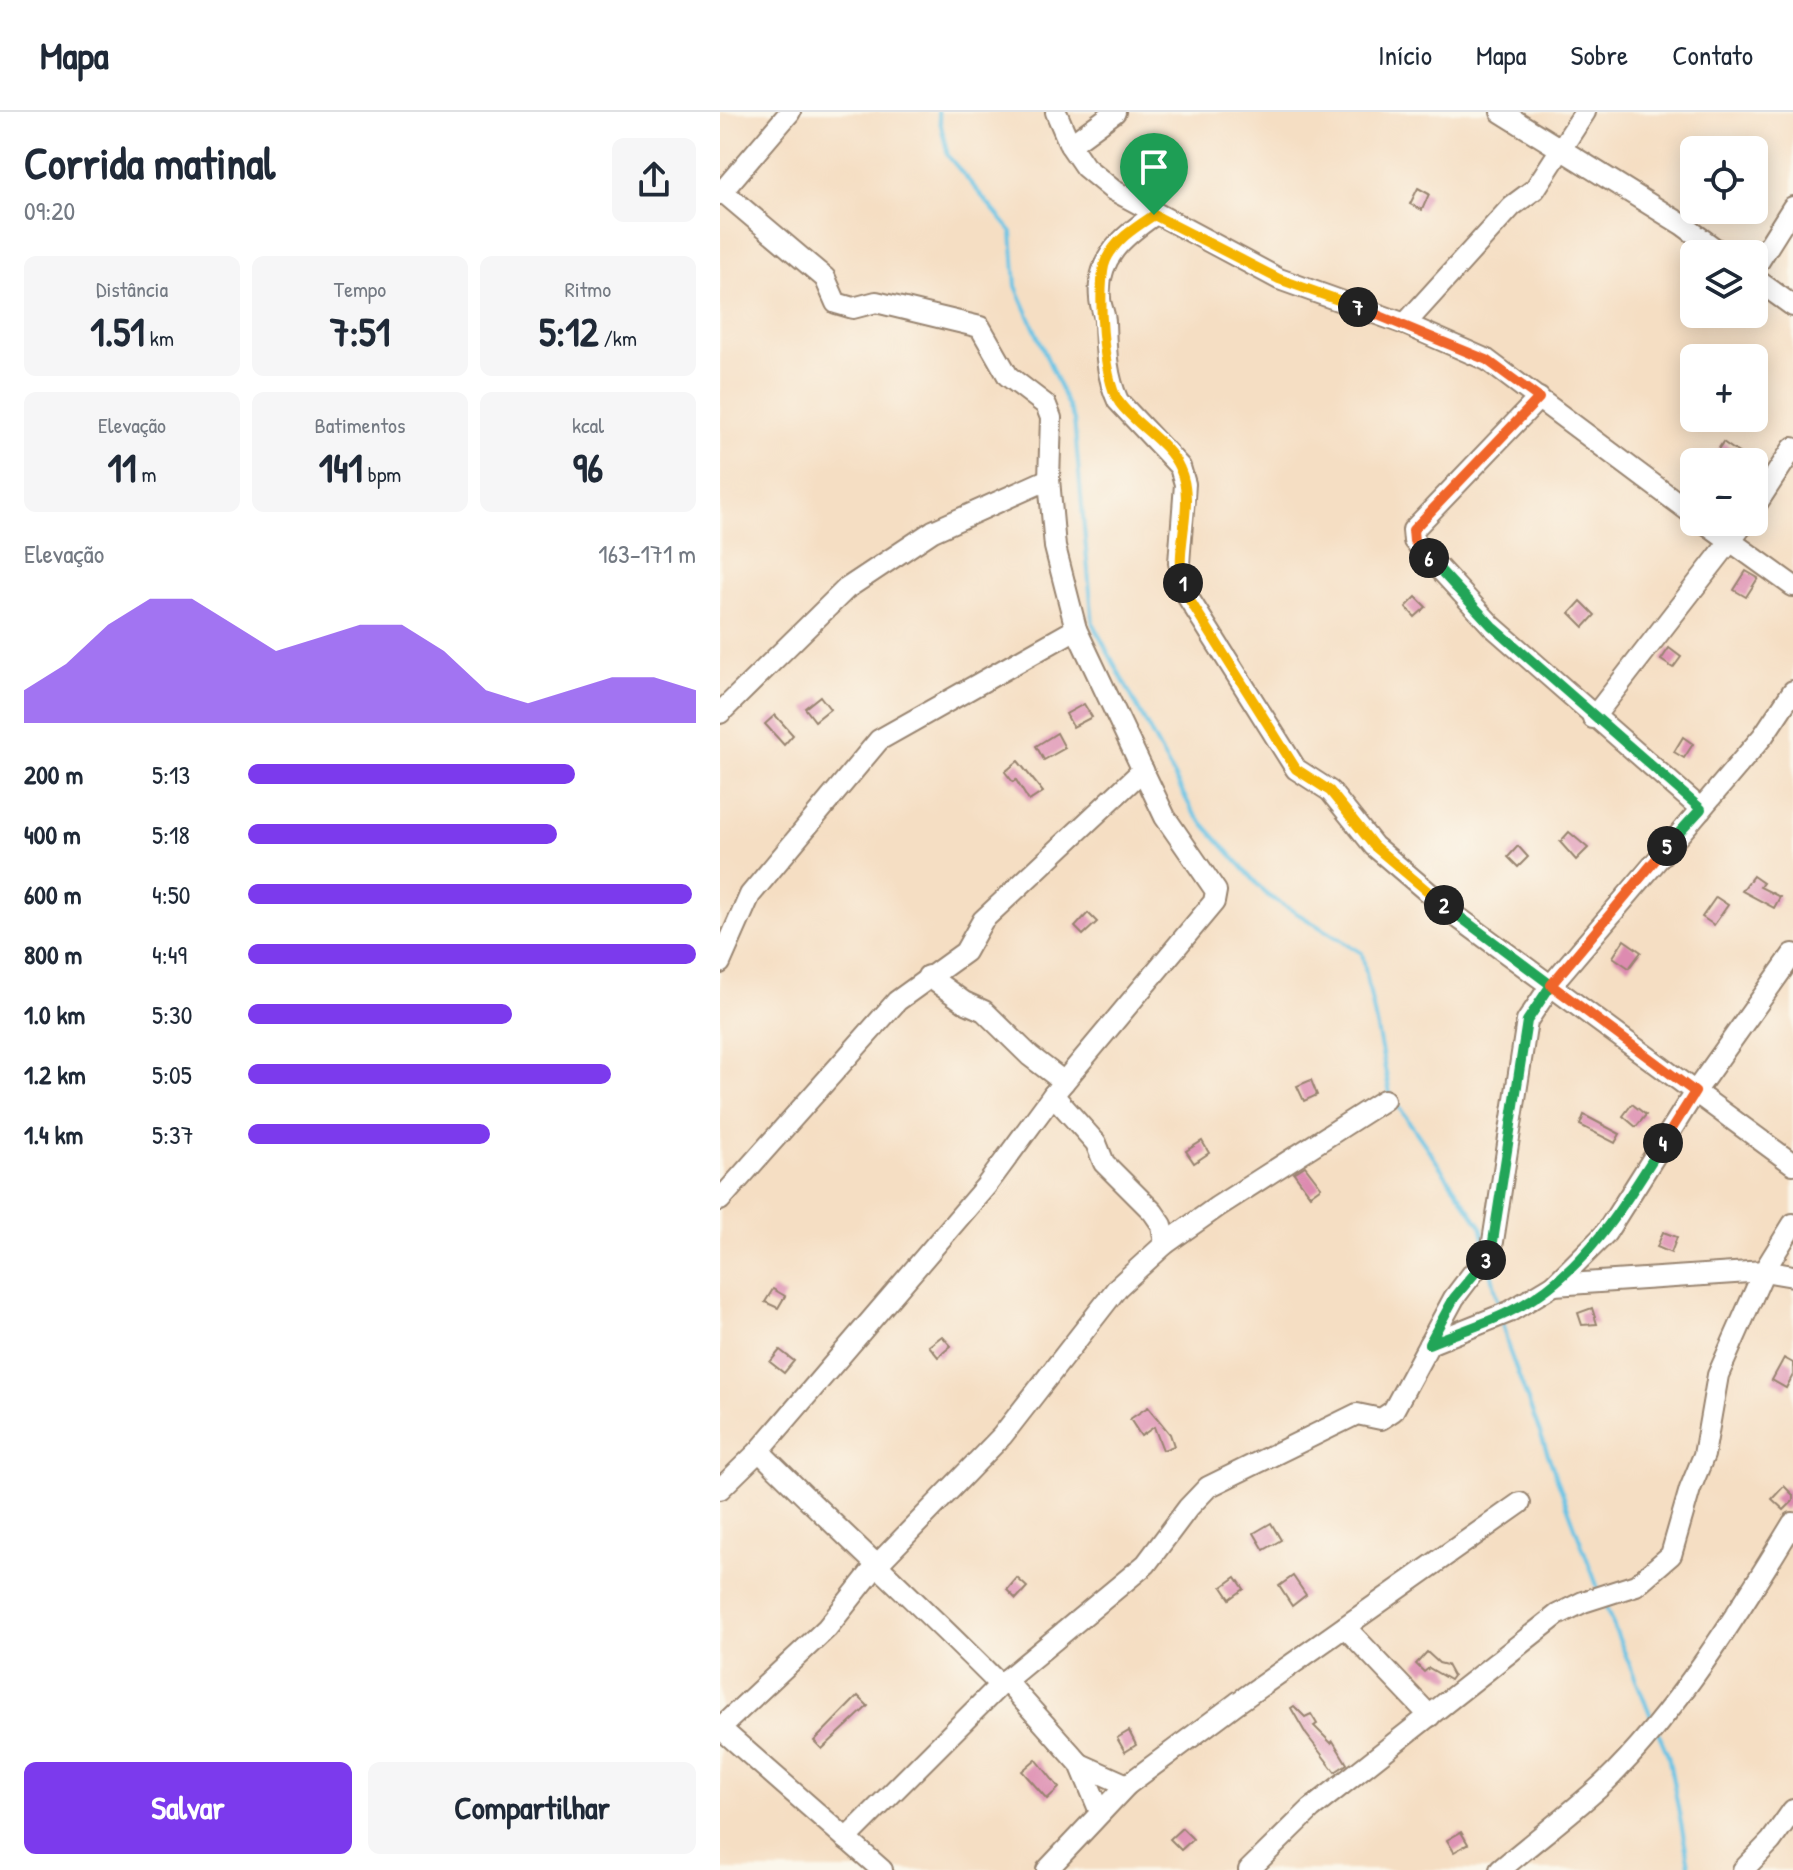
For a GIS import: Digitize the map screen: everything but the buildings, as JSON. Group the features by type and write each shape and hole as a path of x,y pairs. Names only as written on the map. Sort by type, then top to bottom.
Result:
{"street":[{"path":"720,1489 759,1451 986,1186 1058,1088 1214,902 1214,882 1179,840 1076,629 1055,547 1049,479 1051,418 1046,405 1008,376 980,327 876,302 842,307 836,303 825,278 721,192 790,112"},
{"path":"1056,112 1070,145 1085,167 1154,215 1279,279 1405,324 1487,360 1680,504"},
{"path":"1070,145 1115,112"},
{"path":"1501,112 1703,240"},
{"path":"1405,324 1512,206 1535,189 1559,147 1585,112"},
{"path":"1768,247 1793,207"},
{"path":"1154,215 1123,236 1106,261 1100,287 1105,322 1103,346 1118,401 1180,467 1185,484 1179,563 1189,599 1296,769 1347,808 1388,860 1413,876 1456,916 1793,1164"},
{"path":"1768,288 1793,306"},
{"path":"1539,398 1413,530 1412,536 1492,626 1593,718 1701,809"},
{"path":"1768,486 1793,448"},
{"path":"720,713 846,589 933,531 1049,479"},
{"path":"1724,536 1793,586"},
{"path":"1593,718 1737,536"},
{"path":"720,963 750,895 879,740 1076,629"},
{"path":"846,1839 1002,1682 1146,1564 1188,1508 1208,1487 1357,1414 1381,1419 1393,1411 1454,1298 1492,1248 1527,1021 1551,985 1763,736 1793,691"},
{"path":"720,1200 897,1001 965,952 983,920 1143,770"},
{"path":"1429,1344 1509,1312 1554,1285 1606,1233 1695,1092 1793,954"},
{"path":"928,976 964,1002 984,1011 1030,1056 1058,1088 1091,1137 1104,1163 1153,1212 1162,1225 1165,1244"},
{"path":"882,1870 720,1728 827,1628 876,1566 1002,1436 1118,1287 1165,1244 1384,1100"},
{"path":"1249,1870 1311,1809 1557,1615 1583,1602 1636,1585 1671,1555 1690,1489 1704,1455 1718,1375 1764,1271 1793,1224"},
{"path":"1554,1285 1764,1271 1793,1276"},
{"path":"759,1451 876,1566 910,1592 1080,1764 1100,1812"},
{"path":"1047,1870 1127,1785 1520,1503"},
{"path":"1500,1870 1604,1783 1667,1710 1755,1585 1793,1523"},
{"path":"1345,1627 1430,1716"},
{"path":"1080,1764 1127,1785"},
{"path":"1743,1870 1771,1841 1793,1810"}],"waterway":[{"path":"938,112 948,156 1012,232 1016,286 1074,420 1093,624 1193,812 1267,895 1362,953 1390,1094 1481,1226 1484,1239"},
{"path":"1489,1263 1500,1309"},
{"path":"1502,1321 1509,1350 1599,1591"},
{"path":"1604,1603 1653,1721"},
{"path":"1658,1732 1668,1755 1690,1870"}],"route":[{"path":"1154,215 1123,236 1106,261 1100,287 1105,322 1103,346 1118,401 1162,444 1180,467 1185,484 1185,504 1179,563 1189,599 1296,769 1330,791 1388,860 1413,876 1456,916 1551,985 1527,1021 1492,1248 1486,1261 1454,1298 1429,1344 1509,1312 1554,1285 1606,1233 1695,1092 1551,985 1701,809 1593,718 1492,626 1412,536 1413,530 1539,398 1487,360 1405,324 1279,279 1154,215"}]}
